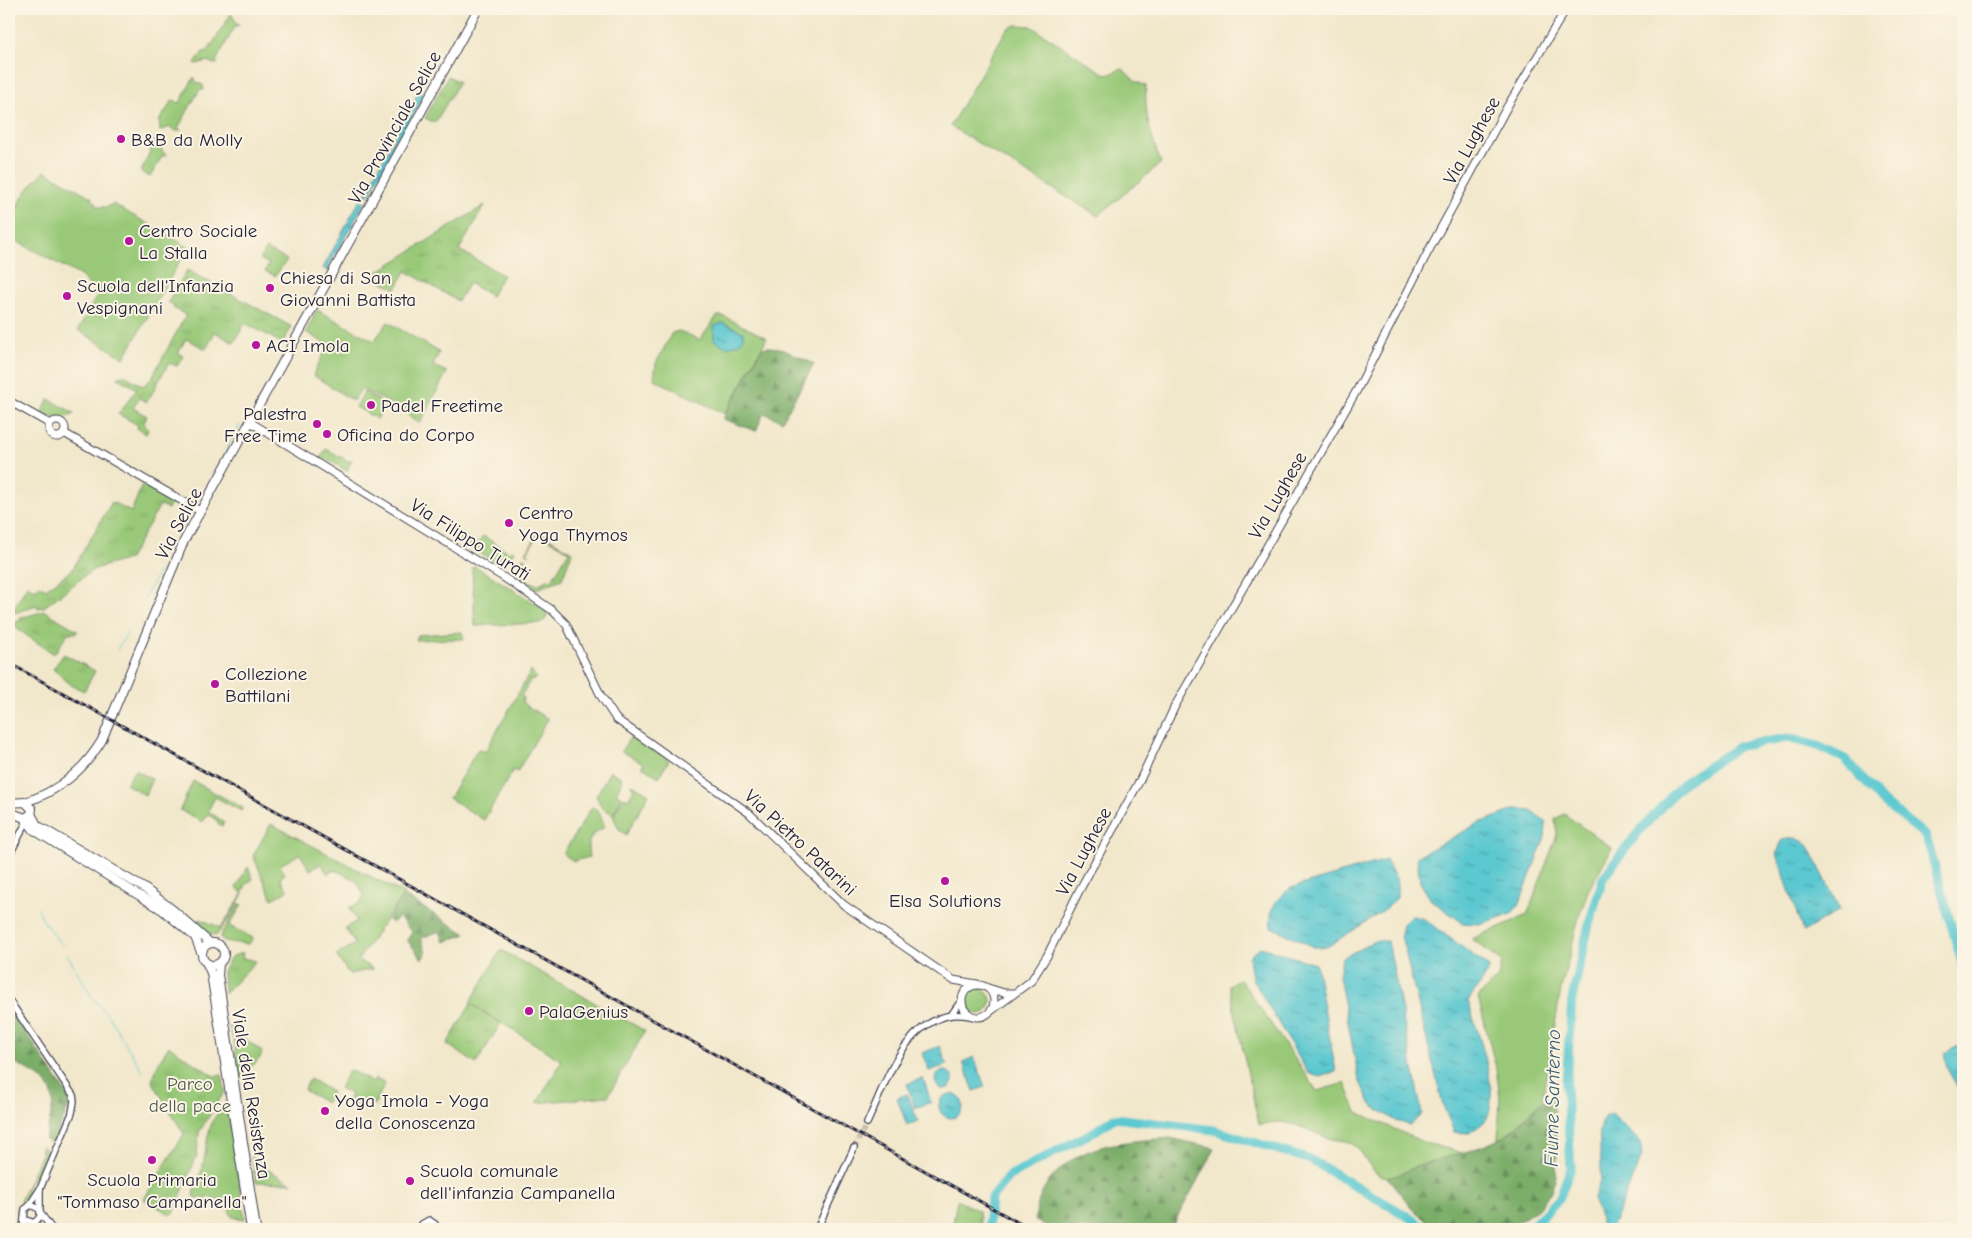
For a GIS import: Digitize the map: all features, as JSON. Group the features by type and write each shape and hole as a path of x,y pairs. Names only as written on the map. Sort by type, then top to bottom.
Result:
{"main road":[{"name":"Via Provinciale Selice","path":"337,262 478,9"},
{"name":"Via Lughese","path":"971,1016 981,1017 1031,981 1047,956 1078,892 1140,780 1175,706 1357,390 1468,179 1566,9"},
{"name":"Via Selice","path":"26,815 48,793 84,766 102,740 180,549 337,262"},
{"path":"9,401 50,424"},
{"path":"56,421 60,422 65,427 64,433 58,437 54,436 49,431 50,424 56,421"},
{"name":"Via Filippo Turati","path":"250,422 503,577 552,610 566,624 577,643 608,708 627,729"},
{"path":"64,433 200,511"},
{"name":"Via Pietro Patarini","path":"627,729 733,800 766,828 844,905 952,980 977,984"},
{"name":"Via Selice","path":"9,803 22,802 48,793"},
{"path":"22,802 26,815 15,808 22,802"},
{"path":"9,812 26,815"},
{"name":"Viale della Resistenza","path":"26,815 37,826 162,901 210,943 217,944 224,951 224,958 219,964 218,975 256,1229"},
{"name":"Viale della Resistenza","path":"26,815 34,830 97,867 161,909 195,937 202,959 207,964 212,979 251,1229"},
{"path":"201,952 204,946 210,943"},
{"path":"207,964 219,964"},
{"name":"Via Pietro Patarini","path":"952,980 962,999"},
{"path":"971,1016 964,1010 962,999 967,988 977,984 1004,993 1014,993"},
{"path":"987,987 994,1001 991,1011"}],"street":[{"name":"Via Selice","path":"9,856 25,825 26,815"},
{"path":"951,1015 962,999"},
{"path":"9,1000 74,1100 72,1113 40,1189 29,1206 23,1211 23,1229"},
{"path":"867,1123 904,1048 924,1027 951,1015 971,1016"},
{"path":"817,1229 854,1148"},
{"path":"28,1229 35,1222 40,1212 40,1189"},
{"path":"29,1206 40,1212 51,1229"},
{"path":"24,1219 51,1229"},
{"path":"420,1229 422,1224 429,1220 435,1224 437,1229"}],"green space":[{"path":"231,14 239,26 236,25 216,61 218,63 214,64 207,61 195,63 203,52 208,51"},
{"path":"1016,25 1031,26 1103,73 1111,74 1122,68 1135,81 1146,86 1146,106 1149,125 1161,163 1098,216 950,126 1007,29"},
{"path":"448,76 459,82 435,123 425,118"},
{"path":"194,77 197,83 203,85 204,90 200,89 178,128 181,130 176,131 170,127 160,131 159,121 173,100 180,103"},
{"path":"155,140 166,156 163,155 150,177 141,172"},
{"path":"45,171 91,197 98,207 107,207 113,204 188,247 124,358 78,330 98,294 81,276 9,237 12,218 20,201"},
{"path":"485,205 459,250 503,275 491,296 469,283 458,301 406,271 396,289 371,276"},
{"path":"266,249 287,260 275,276 265,271 269,264 260,259"},
{"path":"187,270 292,327 282,343 245,323 234,343 215,332 206,349 187,339 185,340 178,353 183,356 177,366 169,363 147,402 139,398 133,408 147,416 144,423 148,430 146,434 137,428 138,425 118,414 137,389 118,378 124,375 143,386 151,379 186,315 173,308 175,306 168,302"},
{"path":"317,310 374,341 388,322 439,352 433,366 447,372 420,423 390,403 361,389 353,401 313,375 328,345 306,332"},
{"path":"717,316 723,316 767,338 725,414 654,379 656,363 672,333 679,331 700,340"},
{"path":"762,348 780,348 814,364 782,421 764,413 756,431 723,419"},
{"name":"Padel Freetime","path":"364,392 385,404 377,419 356,407"},
{"path":"49,399 74,413 67,417 58,418 41,414"},
{"path":"326,449 350,462 352,459 347,471 327,459 324,461 320,459"},
{"path":"142,485 173,502 168,509 160,505 129,559 94,569 44,607 38,608 36,605 15,613 13,610 27,585 36,590 39,585 46,589 72,570 112,502 131,512"},
{"path":"457,531 478,544 483,536 509,552 511,550 514,551 509,558 491,560 454,537"},
{"path":"539,532 572,552 562,579 537,589 522,580 518,566 523,557 527,559 523,559 521,563 524,565 523,578 537,585 549,579 552,580 569,551 539,533 527,553 530,555 526,553"},
{"path":"475,566 546,610 547,616 545,620 539,623 475,626 472,568"},
{"path":"45,611 78,631 76,633 68,633 54,654 13,626 9,628 9,623 20,621 20,618"},
{"path":"462,632 464,639 416,640 418,635"},
{"path":"64,654 95,671 84,691 71,685 53,669"},
{"path":"531,671 536,677 534,680 531,679 521,696 524,698 522,701 525,705 548,719 517,772 513,770 484,820 449,798 478,749 485,752"},
{"path":"632,735 669,760 659,777 642,767 643,763 621,751"},
{"path":"135,770 152,779 145,795 126,784"},
{"path":"610,771 621,777 622,782 616,793 622,797 613,814 602,808 596,796"},
{"path":"193,781 243,808 241,811 215,797 208,811 224,822 222,826 207,814 202,822 180,810"},
{"path":"632,784 649,794 626,835 619,829 613,816 624,797 628,799 634,789 631,786"},
{"path":"592,807 599,811 605,827 590,839 588,847 589,857 574,861 563,854"},
{"path":"1564,814 1612,848 1588,891 1579,917 1561,989 1542,1101 1505,1137 1498,1139 1500,1097 1496,1068 1478,997 1498,977 1502,962 1472,939 1527,915 1557,835 1555,819"},
{"path":"271,824 404,894 358,960 373,969 349,974 336,955 355,944 345,928 357,921 349,908 360,903 364,895 356,880 335,870 328,874 321,864 310,870 300,854 280,865 285,874 280,878 288,891 272,899 253,856"},
{"path":"248,867 253,879 246,884 243,893 236,888"},
{"path":"242,895 216,936 208,933 197,923 200,919 221,928"},
{"path":"403,895 466,934 444,942 440,931 421,938 426,953 422,959 407,940 412,932 399,917 392,923 388,920"},
{"path":"240,903 242,905 229,926 253,938 249,944 228,942 221,939 220,936"},
{"path":"501,950 645,1031 608,1096 537,1103 562,1061 470,1003"},
{"path":"243,953 242,958 256,961 224,994 223,971 232,956"},
{"path":"1240,979 1317,1091 1345,1083 1357,1112 1423,1142 1462,1153 1418,1166 1398,1175 1386,1177 1375,1172 1358,1149 1351,1143 1329,1138 1293,1124 1278,1122 1259,1125 1229,986"},
{"path":"978,988 987,992 991,1001 987,1010 978,1014 969,1010 965,1001 969,992"},
{"path":"471,1004 501,1023 476,1064 447,1044"},
{"path":"13,1013 68,1096 69,1105 53,1144 45,1139 52,1108 50,1089 36,1075 9,1059 9,1022"},
{"path":"229,1026 262,1052 260,1058 241,1077 236,1073 235,1045"},
{"name":"Parco della pace","path":"169,1046 214,1076 222,1075 225,1091 199,1132 197,1155 174,1212 171,1215 144,1199 184,1134 152,1081 159,1062"},
{"path":"349,1070 373,1082 375,1078 385,1084 374,1105 363,1100 358,1106 348,1101 351,1094 339,1088"},
{"path":"310,1079 332,1092 326,1103 304,1090"},
{"path":"1553,1096 1557,1144 1556,1176 1550,1193 1538,1209 1507,1229 1443,1229 1431,1224 1416,1213 1387,1177 1398,1175 1427,1163 1493,1142 1510,1133 1539,1105"},
{"path":"227,1105 245,1219 232,1217 223,1202 214,1198 196,1199 193,1196 202,1169 208,1134 215,1118"},
{"path":"1170,1138 1215,1148 1171,1229 1052,1229 1034,1220 1041,1193 1055,1174 1069,1162 1099,1148 1134,1141"},
{"path":"42,1146 48,1151 38,1175 32,1178 27,1188 30,1199 24,1202 20,1201 43,1152 40,1151"},
{"path":"252,1157 268,1170 292,1183 256,1182"},
{"path":"957,1200 979,1211 981,1229 952,1229"}],"water":[{"path":"419,91 424,93 423,97 368,196 365,194"},
{"path":"360,200 365,202 326,271 323,268"},
{"path":"723,323 743,332 743,339 738,344 726,347 714,340 714,326"},
{"path":"1516,809 1531,811 1546,821 1545,837 1519,905 1511,914 1479,924 1463,923 1431,900 1420,882 1417,857 1477,824"},
{"path":"1796,838 1808,844 1840,910 1803,932 1777,854 1782,840"},
{"path":"1386,860 1397,881 1397,898 1380,913 1327,947 1314,947 1271,927 1272,909 1281,896 1291,888"},
{"path":"1412,916 1424,919 1489,967 1488,972 1468,1001 1486,1060 1491,1092 1491,1106 1486,1120 1469,1133 1454,1132 1443,1105 1401,935 1403,924"},
{"path":"1375,941 1388,941 1422,1114 1410,1125 1396,1121 1371,1105 1359,1080 1339,976 1342,958"},
{"path":"1260,947 1316,964 1336,1072 1319,1077 1308,1073 1252,978 1249,957"},
{"path":"940,1046 947,1065 929,1071 922,1053"},
{"path":"1957,1046 1963,1055 1963,1094 1951,1075 1945,1059 1945,1053"},
{"path":"974,1057 985,1087 974,1091 963,1062"},
{"path":"944,1071 950,1074 953,1080 950,1086 944,1089 938,1086 935,1080 938,1074"},
{"path":"923,1078 931,1102 915,1108 907,1084"},
{"path":"907,1094 918,1121 907,1125 897,1098"},
{"path":"951,1094 956,1095 962,1101 962,1111 956,1117 951,1118 946,1117 940,1111 939,1106 940,1101 946,1095"},
{"path":"1612,1114 1640,1142 1642,1156 1611,1229 1600,1227 1599,1215 1593,1199 1598,1188 1600,1176 1601,1125 1605,1116"}],"waterway":[{"path":"212,476 240,425"},
{"path":"143,601 160,569"},
{"path":"117,650 127,633"},
{"name":"Fiume Santerno","path":"1529,1229 1559,1199 1571,1168 1566,1086 1572,999 1589,924 1603,878 1636,835 1683,783 1740,746 1788,738 1818,746 1845,759 1883,802 1926,836 1963,967"},
{"path":"38,908 43,921 62,945"},
{"path":"67,954 92,997 109,1017 143,1072"},
{"name":"Fiume Santerno","path":"988,1229 991,1198 1009,1176 1095,1131 1114,1118 1214,1130 1311,1160 1407,1216 1425,1229"}],"tunnel":[{"path":"854,1148 867,1123"}],"railway":[{"path":"9,663 1030,1229"}],"place":[{"name":"B&B da Molly","path":"121,139"},
{"name":"Centro Sociale La Stalla","path":"129,241"},
{"name":"Chiesa di San Giovanni Battista","path":"270,288"},
{"name":"Scuola dell'Infanzia Vespignani","path":"67,296"},
{"name":"ACI Imola","path":"256,345"},
{"name":"Padel Freetime","path":"371,405"},
{"name":"Palestra Free Time","path":"317,424"},
{"name":"Oficina do Corpo","path":"327,434"},
{"name":"Centro Yoga Thymos","path":"509,523"},
{"name":"Collezione Battilani","path":"215,684"},
{"name":"Elsa Solutions","path":"945,881"},
{"name":"PalaGenius","path":"529,1011"},
{"name":"Yoga Imola - Yoga della Conoscenza","path":"325,1111"},
{"name":"Scuola Primaria \"Tommaso Campanella\"","path":"152,1160"},
{"name":"Scuola comunale dell'infanzia Campanella","path":"410,1181"}]}
